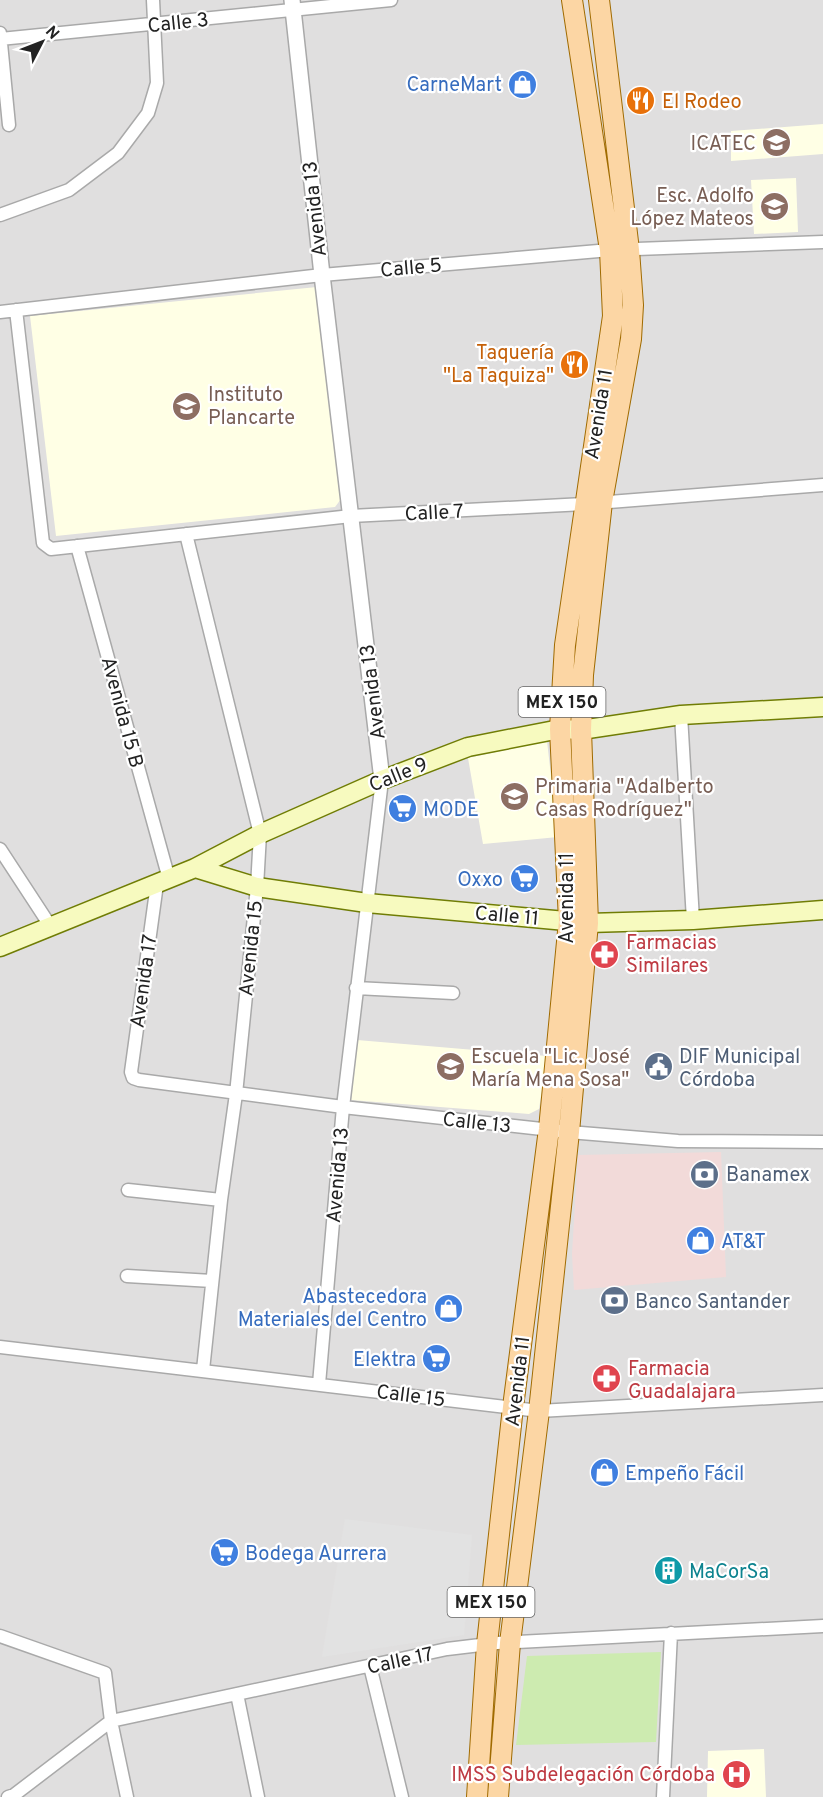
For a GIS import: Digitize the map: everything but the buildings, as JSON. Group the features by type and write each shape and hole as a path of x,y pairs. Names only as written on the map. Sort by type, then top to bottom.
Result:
{"main road":[{"name":"Avenida 11","path":"572,0 619,250 633,305 631,339 593,503 565,645 560,729 576,864"},
{"name":"Avenida 11","path":"599,0 619,250"},
{"name":"Avenida 11","path":"498,1797 510,1642 539,1411 559,1131 578,922 576,864 583,675 593,503"},
{"name":"Calle 9","path":"0,947 163,882 260,834 382,780 468,747 560,729 581,730 681,714 823,707"},
{"name":"Calle 11","path":"195,868 256,887 367,903 578,922 693,920 823,910"},
{"name":"Avenida 11","path":"477,1797 487,1644 513,1407 559,1131"},
{"path":"479,1761 500,1764"}],"street":[{"path":"0,215 69,190 118,153 148,113 157,83 153,0"},
{"name":"Calle 3","path":"0,37 155,24 292,5 391,0"},
{"name":"Avenida 13","path":"292,5 382,780 343,1107 319,1384"},
{"path":"0,37 9,125"},
{"name":"Calle 5","path":"0,312 322,275 619,250 823,242"},
{"name":"Calle 7","path":"16,310 43,543 51,549 351,516 593,503 823,485"},
{"name":"Avenida 15","path":"186,534 260,834 236,1094 221,1200 203,1370"},
{"name":"Avenida 15 B","path":"77,546 163,882"},
{"path":"681,714 693,920"},
{"path":"0,849 51,927"},
{"name":"Avenida 17","path":"134,1078 131,1072 163,882"},
{"path":"356,988 453,993"},
{"name":"Calle 13","path":"134,1078 236,1094 559,1131 678,1141 823,1142"},
{"path":"128,1191 221,1200"},
{"path":"127,1276 212,1281"},
{"name":"Calle 15","path":"0,1347 539,1411 823,1395"},
{"name":"Calle 17","path":"8,1797 14,1795 111,1721 447,1649 510,1642 823,1626"},
{"path":"663,1797 670,1633"},
{"path":"0,1636 105,1673 111,1721 128,1797"},
{"path":"370,1666 402,1797"},
{"path":"237,1694 258,1797"}],"shaded area":[{"path":"0,0 823,0 823,1797 0,1797"},
{"name":"ICATEC","path":"823,124 823,154 731,161 731,131"},
{"name":"Esc. Adolfo López Mateos","path":"796,178 798,232 754,234 751,180"},
{"name":"Instituto Plancarte","path":"317,287 344,495 335,507 56,536 30,316"},
{"name":"Primaria \"Adalberto Casas Rodríguez\"","path":"547,741 558,837 483,844 468,758"},
{"name":"Escuela \"Lic. José María Mena Sosa\"","path":"357,1040 547,1056 539,1109 529,1114 351,1100"},
{"path":"721,1152 726,1277 574,1290 572,1254 578,1155"},
{"path":"345,1519 472,1535 464,1635 322,1657"},
{"name":"IMSS Subdelegación Córdoba","path":"764,1749 766,1797 707,1797 708,1751"}],"green space":[{"path":"661,1652 656,1742 516,1745 527,1656"}],"place":[{"name":"CarneMart","path":"523,84"},
{"name":"El Rodeo","path":"641,101"},
{"name":"ICATEC","path":"777,143"},
{"name":"Esc. Adolfo López Mateos","path":"775,206"},
{"name":"Taquería \"La Taquiza\"","path":"575,364"},
{"name":"Instituto Plancarte","path":"187,406"},
{"name":"Primaria \"Adalberto Casas Rodríguez\"","path":"514,797"},
{"name":"MODE","path":"402,809"},
{"name":"Oxxo","path":"524,879"},
{"name":"Farmacias Similares","path":"605,954"},
{"name":"Escuela \"Lic. José María Mena Sosa\"","path":"450,1067"},
{"name":"DIF Municipal Córdoba","path":"658,1067"},
{"name":"Banamex","path":"705,1174"},
{"name":"AT&T","path":"700,1241"},
{"name":"Banco Santander","path":"614,1301"},
{"name":"Abastecedora Materiales del Centro","path":"448,1308"},
{"name":"Elektra","path":"437,1359"},
{"name":"Farmacia Guadalajara","path":"607,1379"},
{"name":"Empeño Fácil","path":"604,1473"},
{"name":"Bodega Aurrera","path":"224,1553"},
{"name":"MaCorSa","path":"668,1571"},
{"name":"IMSS Subdelegación Córdoba","path":"736,1774"}]}
